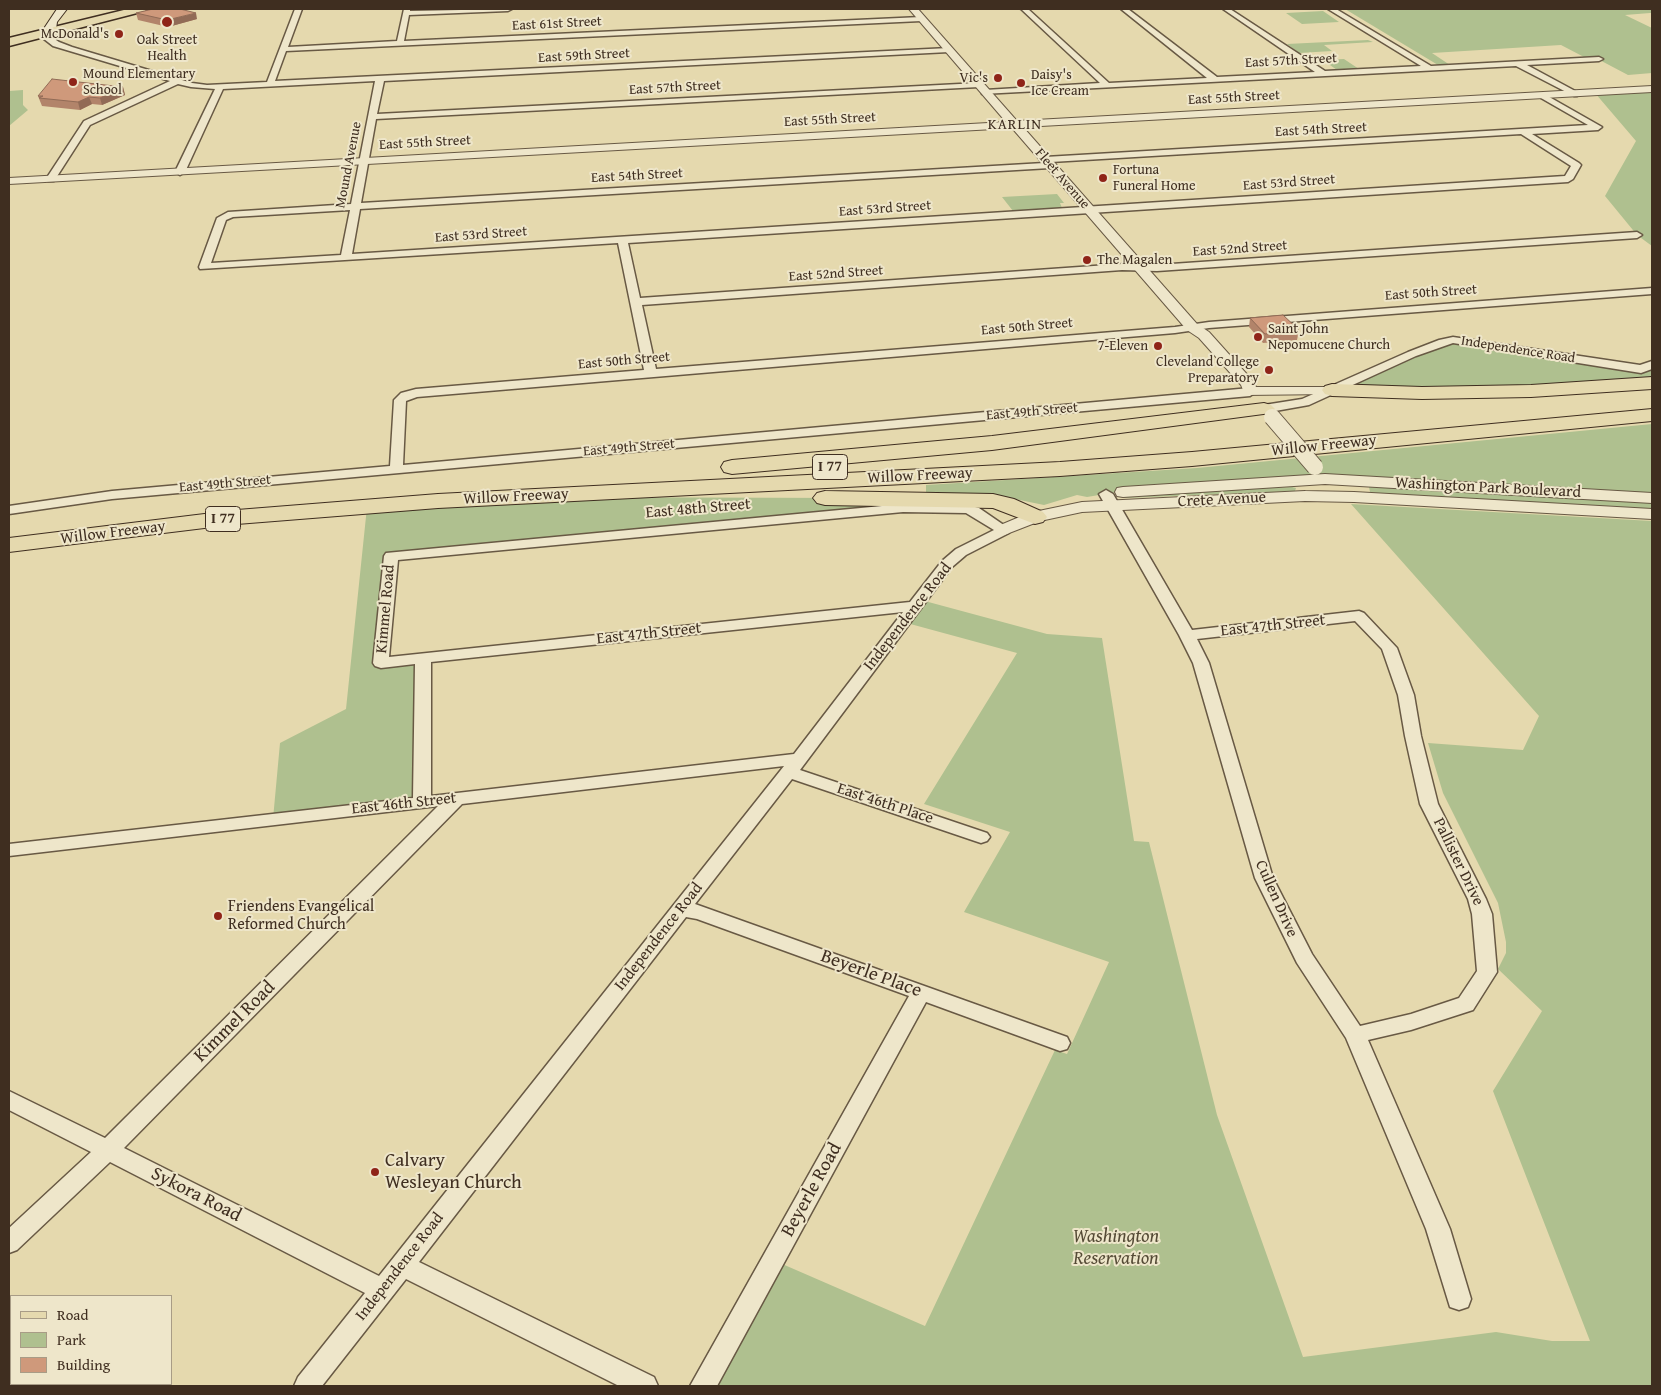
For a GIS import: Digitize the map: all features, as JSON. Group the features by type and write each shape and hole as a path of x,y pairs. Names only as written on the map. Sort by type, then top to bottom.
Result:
{"highway":[{"path":"1332,390 1422,393 1532,391 1652,383"},
{"name":"Willow Freeway","path":"9,531 146,513 316,495 485,481 951,462 1163,448 1652,402"},
{"path":"665,474 992,444 1268,413"},
{"name":"Willow Freeway","path":"9,546 237,517 438,501 683,487 992,473 1183,460 1652,415"},
{"path":"526,497 852,498 993,502 1006,504 1035,517"}],"main road":[{"path":"46,33 52,27 52,22 62,9"},
{"path":"9,42 141,9"}],"street":[{"path":"270,84 298,9"},
{"path":"400,44 406,11 508,9"},
{"name":"Fleet Avenue","path":"913,9 1192,327 1194,336 1238,386 1250,392 1320,473 1331,496"},
{"path":"1024,9 1107,85"},
{"path":"1124,9 1214,79"},
{"path":"1226,9 1322,73"},
{"path":"1331,9 1429,68"},
{"name":"East 61st Street","path":"284,49 922,19"},
{"name":"East 59th Street","path":"46,33 47,37 62,47 196,86 270,84 949,50"},
{"name":"East 57th Street","path":"372,117 982,88 1107,85 1599,60"},
{"path":"1518,64 1574,94"},
{"name":"Mound Avenue","path":"346,258 380,78"},
{"path":"51,179 87,123 177,81"},
{"path":"180,172 220,86"},
{"name":"East 55th Street","path":"9,182 1652,89"},
{"name":"East 54th Street","path":"204,267 222,218 226,215 1598,128 1544,96"},
{"name":"East 53rd Street","path":"204,267 1568,179 1576,165 1524,132"},
{"name":"East 52nd Street","path":"635,302 1050,272 1157,268 1637,235"},
{"path":"622,239 651,373"},
{"name":"East 50th Street","path":"405,396 416,393 1192,327 1652,291"},
{"name":"Independence Road","path":"1268,413 1305,402 1412,354 1453,340 1641,368 1652,365"},
{"name":"Independence Road","path":"1250,392 1332,390"},
{"name":"East 49th Street","path":"9,510 112,495 1250,392"},
{"path":"396,469 400,400 405,396"},
{"name":"Washington Park Boulevard","path":"1320,473 1652,498"},
{"name":"Crete Avenue","path":"1109,500 1320,473"},
{"name":"Washington Park Boulevard","path":"1331,496 1652,514"},
{"name":"Crete Avenue","path":"1109,500 1331,496"},
{"name":"Independence Road","path":"307,1386 793,766 947,564 961,552 1004,530 1035,517 1109,500"},
{"name":"Cullen Drive","path":"1109,500 1187,635 1201,663 1264,878 1304,958 1355,1035 1396,1127 1438,1229 1459,1299"},
{"name":"East 48th Street","path":"391,556 903,508 967,509 974,511 1004,530"},
{"name":"Kimmel Road","path":"381,663 391,556"},
{"name":"East 47th Street","path":"381,663 916,606"},
{"name":"East 47th Street","path":"1187,635 1359,616"},
{"name":"Pallister Drive","path":"1355,1035 1411,1022 1466,1004 1487,972 1482,914 1477,899 1430,804 1413,736 1406,694 1389,648 1359,616"},
{"path":"422,801 423,658"},
{"name":"East 46th Street","path":"9,850 422,801 793,766"},
{"name":"East 46th Place","path":"793,766 981,837"},
{"name":"Kimmel Road","path":"9,1243 108,1150 457,798"},
{"name":"Beyerle Place","path":"681,908 699,912 1060,1043"},
{"name":"Beyerle Road","path":"703,1386 921,993"},
{"name":"Sykora Road","path":"9,1100 383,1290"},
{"path":"402,1265 645,1386"}],"green space":[{"path":"1345,9 1652,9 1652,13 1625,15 1652,28 1652,73 1628,75 1592,56 1584,57 1561,45 1432,53 1450,65 1438,65"},
{"path":"1323,11 1339,22 1302,24 1286,13"},
{"path":"1368,40 1373,42 1324,45 1332,51 1299,53 1287,44"},
{"path":"1344,59 1359,69 1337,70 1323,60"},
{"path":"1652,89 1652,246 1637,235 1605,196 1636,141 1595,93"},
{"path":"23,90 23,105 28,110 9,126 9,91"},
{"path":"1057,194 1064,203 1060,203 1062,208 1013,211 1002,197"},
{"path":"1443,342 1648,367 1652,365 1652,383 1531,391 1332,390"},
{"path":"1652,424 1652,498 1349,480 1123,491 1087,497 1077,495 1044,505 1010,498 926,495 926,485 1197,468"},
{"path":"1369,487 1652,502 1652,509 1385,495 1370,492"},
{"path":"1296,488 1295,491 1120,497 1121,494"},
{"path":"526,497 852,498 903,508 391,556 381,662 423,658 422,801 273,819 280,743 346,709 367,507"},
{"name":"Washington Reservation","path":"1351,504 1652,521 1652,1386 699,1386 773,1260 925,1326 1055,1050 1067,1054 1109,962 964,912 1010,832 924,804 1017,653 903,622 921,600 1047,634 1102,638 1134,841 1149,842 1217,1115 1303,1357 1496,1332 1552,1341 1590,1341 1493,1091 1542,1011 1498,969 1506,953 1506,942 1498,903 1443,793 1428,743 1523,750 1539,716"}],"building":[{"path":"153,9 180,9 196,13 167,20 136,13"},
{"path":"52,79 123,87 100,98 89,97 78,102 39,98 43,96 38,96"},
{"path":"1283,315 1299,330 1265,334 1250,318"}],"place":[{"name":"Oak Street Health","path":"167,22"},
{"name":"McDonald's","path":"119,34"},
{"name":"Vic's","path":"998,78"},
{"name":"Mound Elementary School","path":"73,82"},
{"name":"Daisy's Ice Cream","path":"1021,83"},
{"name":"Fortuna Funeral Home","path":"1103,178"},
{"name":"The Magalen","path":"1087,260"},
{"name":"Saint John Nepomucene Church","path":"1258,337"},
{"name":"7-Eleven","path":"1158,346"},
{"name":"Cleveland College Preparatory","path":"1269,370"},
{"name":"Friendens Evangelical Reformed Church","path":"218,916"},
{"name":"Calvary Wesleyan Church","path":"375,1172"}],"district":[{"name":"KARLIN","path":"1015,125"}]}
